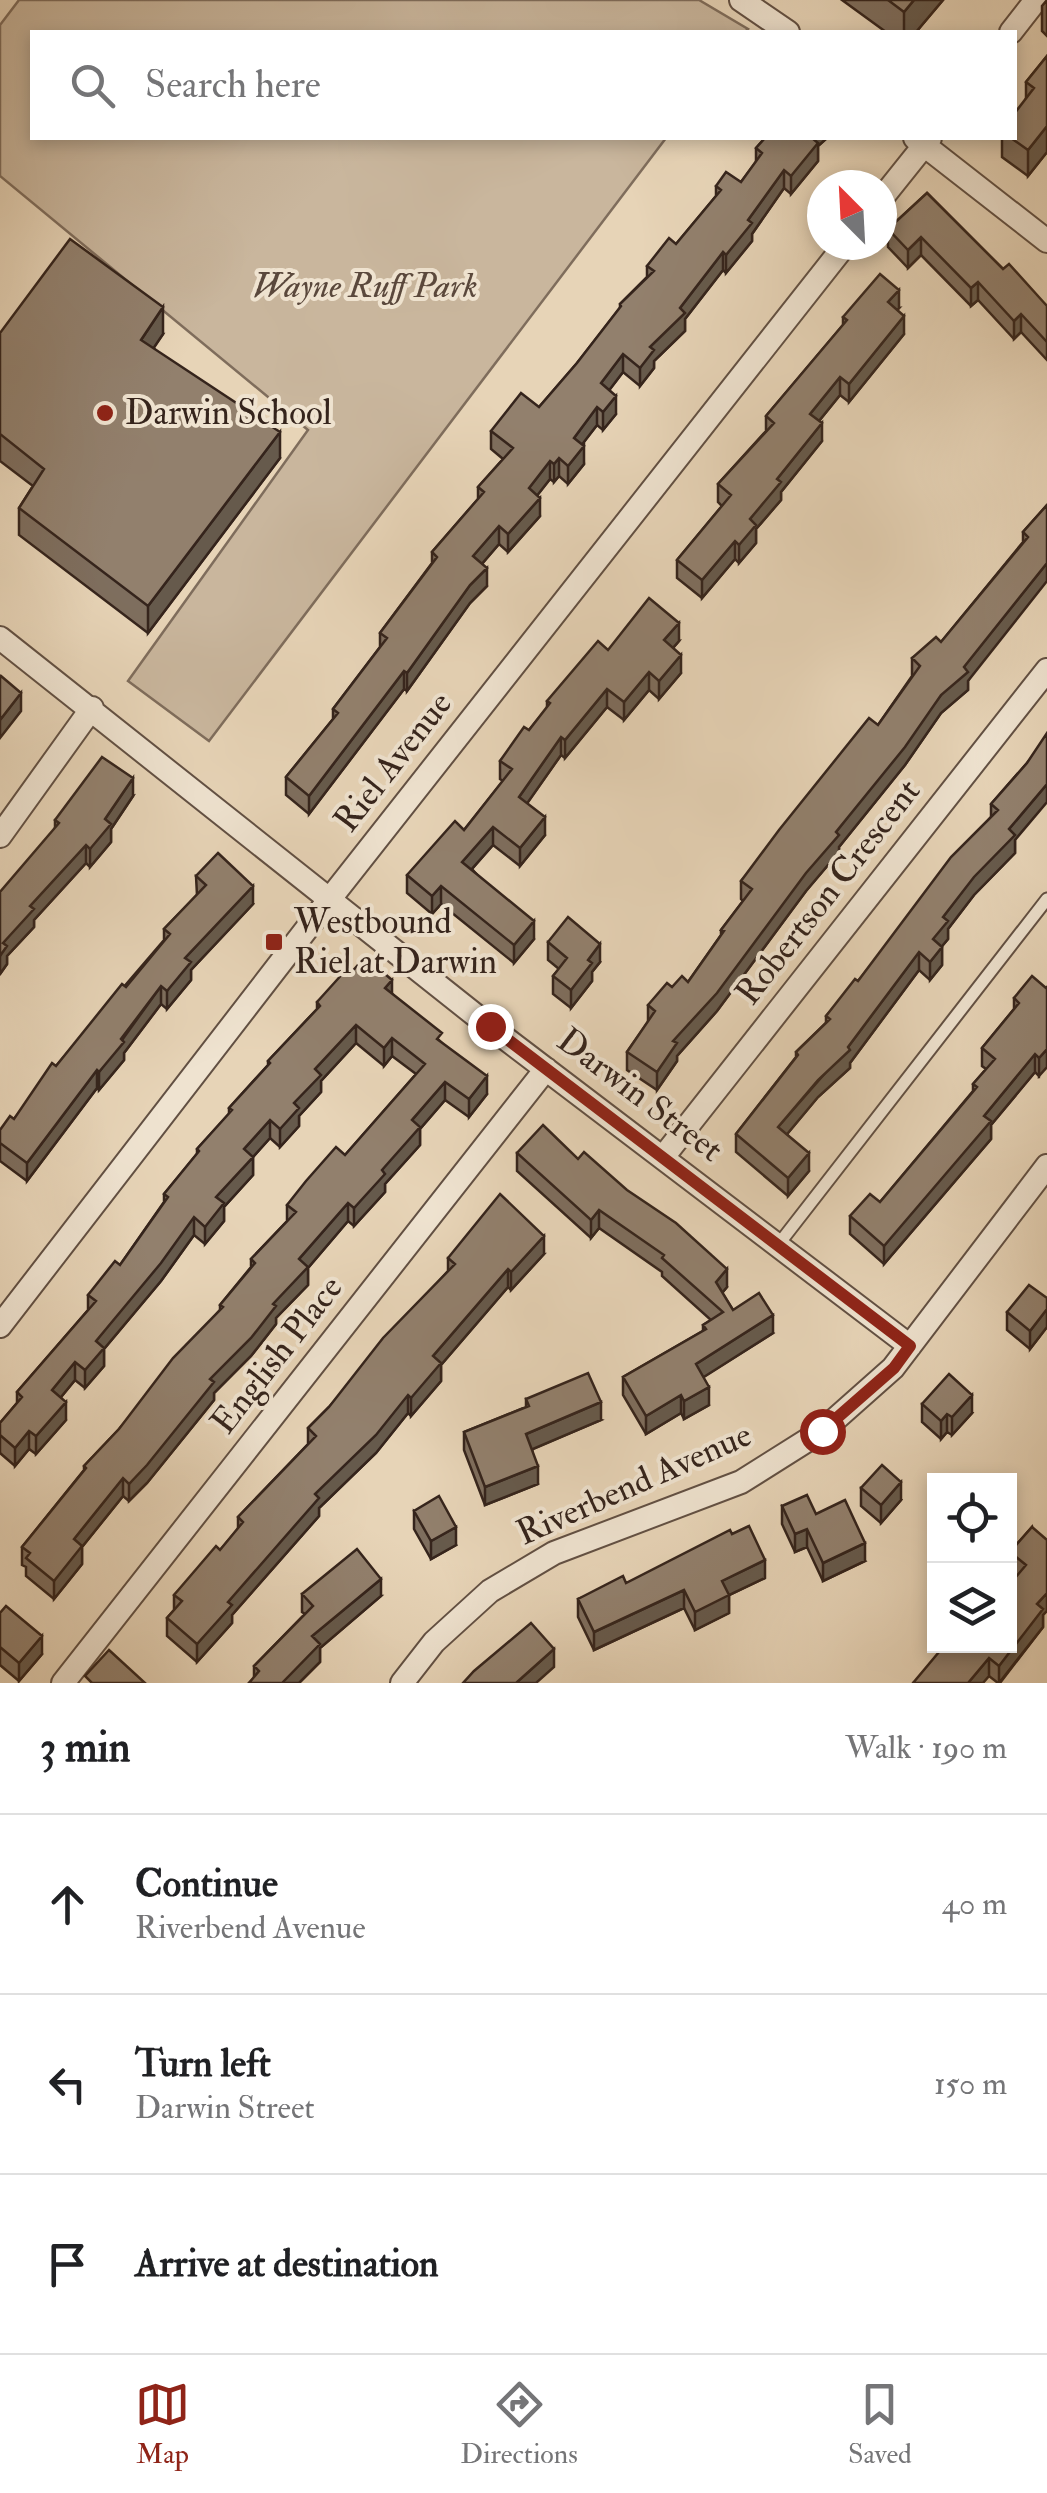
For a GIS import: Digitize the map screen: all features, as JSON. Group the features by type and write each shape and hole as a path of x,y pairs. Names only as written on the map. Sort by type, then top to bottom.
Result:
{"street":[{"path":"741,0 785,30"},
{"path":"1013,30 1036,0"},
{"path":"897,177 923,140 1047,241"},
{"name":"Riel Avenue","path":"0,1326 329,900 833,260"},
{"name":"Darwin Street","path":"0,638 546,1070 910,1346"},
{"name":"Robertson Crescent","path":"664,1156 1047,670"},
{"path":"0,836 92,708"},
{"name":"English Place","path":"63,1683 546,1070"},
{"name":"Riverbend Avenue","path":"402,1683 434,1642 490,1590 554,1553 741,1482 822,1431 894,1368 1047,1166"}],"lane":[{"path":"778,1245 1047,899"}],"green space":[{"name":"Wayne Ruff Park","path":"19,0 699,0 748,29 30,30 30,140 664,140 209,741 128,681 308,430 0,176 0,25"}],"building":[{"path":"888,0 914,0 904,12"},
{"path":"1047,56 1047,126 1028,150 1014,140 1017,140 1017,110 1034,88 1026,82"},
{"path":"763,140 818,143 791,176 784,170 748,220 752,223 726,255 723,252 680,308 685,313 650,347 654,350 640,368 623,354 601,383 616,396 603,412 597,407 574,438 584,446 568,466 559,458 554,464 550,461 529,488 540,498 508,534 499,526 473,556 487,568 309,796 286,777 338,713 333,709 387,638 380,633 437,557 432,552 484,492 478,487 513,448 491,431 521,393 539,407 620,304 654,271 647,266 669,238 676,244 721,190 716,186 726,172 741,182 762,153 756,148"},
{"path":"927,193 1003,269 1009,264 1047,306 1047,342 1021,314 1014,321 978,282 971,288 921,237 908,250 897,238 897,221"},
{"name":"Darwin School","path":"70,239 163,307 141,340 280,432 148,606 19,508 44,469 0,434 0,333"},
{"path":"880,274 899,290 888,302 904,316 849,384 840,377 810,414 822,423 750,519 756,525 739,545 735,541 702,580 677,560 731,495 718,484 774,423 766,416 847,320 843,317"},
{"path":"1047,505 1047,563 964,667 968,672 941,695 717,993 673,1041 677,1043 657,1072 627,1052 655,1011 648,1005 667,983 672,987 682,976 688,982 724,931 721,930 752,889 741,881 779,830 869,718 878,725 920,666 912,658 936,637 941,642 1028,537 1023,532"},
{"path":"649,598 679,623 664,640 681,655 659,681 649,672 624,702 607,689 565,740 561,737 519,797 545,817 520,848 493,827 462,862 534,921 514,945 441,886 432,896 407,875 455,821 464,830 512,769 500,761 524,727 529,730 550,703 547,701 598,641 608,650"},
{"path":"0,678 21,693 0,720"},
{"path":"1047,733 1047,784 1009,829 1015,835 974,877 943,917 948,921 933,939 942,947 930,962 919,952 848,1047 850,1050 778,1127 809,1153 788,1178 736,1134 798,1055 796,1052 830,1019 826,1016 855,979 858,981 951,857 998,810 991,804"},
{"path":"102,757 133,778 105,819 111,824 90,849 86,845 30,906 34,909 3,943 7,946 0,956 0,892 59,823 55,820"},
{"path":"218,853 253,886 185,958 191,962 167,991 161,986 121,1039 124,1042 97,1070 27,1163 0,1143 0,1130 10,1116 14,1119 52,1063 56,1066 122,984 126,987 170,934 164,929 206,885 196,876"},
{"path":"568,917 600,944 588,960 592,963 571,990 553,976 567,958 548,942"},
{"path":"365,957 392,980 385,988 442,1033 437,1039 487,1076 469,1099 445,1082 412,1120 420,1127 382,1170 385,1174 354,1208 348,1203 299,1259 308,1267 273,1304 276,1306 251,1338 210,1379 214,1382 147,1465 129,1484 123,1478 74,1539 82,1546 54,1581 26,1558 30,1553 22,1547 173,1358 223,1307 220,1305 255,1263 251,1259 296,1212 287,1205 306,1181 336,1147 345,1155 425,1064 392,1038 384,1048 356,1025 315,1069 321,1075 294,1103 299,1108 280,1129 270,1120 244,1149 253,1157 216,1197 224,1203 205,1227 194,1217 96,1341 104,1348 85,1370 75,1362 52,1390 66,1402 36,1436 29,1431 15,1448 0,1435 0,1423 22,1397 17,1392 96,1301 88,1295 115,1261 120,1265 168,1197 164,1194 232,1110 229,1108 320,1006 317,1002 345,971 349,975"},
{"path":"1032,976 1047,987 1047,1049 1039,1058 1035,1054 984,1116 991,1121 884,1246 850,1216 870,1194 880,1202 977,1087 973,1084 995,1059 982,1048 1019,1003 1014,998"},
{"path":"543,1125 578,1159 584,1152 627,1190 676,1223 727,1269 716,1282 733,1310 759,1293 773,1315 696,1364 709,1387 684,1401 681,1395 646,1416 623,1377 706,1329 703,1325 723,1312 662,1258 664,1255 599,1210 591,1220 517,1153"},
{"path":"500,1194 544,1236 511,1272 508,1269 433,1356 441,1363 411,1398 408,1395 376,1435 315,1494 319,1498 228,1602 232,1605 197,1644 167,1618 182,1601 174,1595 216,1546 220,1550 243,1522 238,1517 316,1436 308,1428 383,1338 455,1264 448,1258"},
{"path":"1029,1285 1047,1298 1047,1309 1030,1331 1007,1312"},
{"path":"588,1373 601,1402 526,1434 538,1466 485,1487 464,1432 529,1406 526,1399"},
{"path":"949,1374 972,1395 952,1417 947,1414 941,1421 922,1404"},
{"path":"882,1465 901,1482 881,1505 861,1488"},
{"path":"807,1495 816,1514 845,1500 865,1543 823,1563 807,1529 795,1534 782,1506"},
{"path":"439,1496 456,1527 431,1541 414,1511"},
{"path":"749,1526 765,1560 722,1581 729,1595 695,1612 684,1590 594,1632 578,1599 623,1576 626,1583 730,1530 732,1534"},
{"path":"1032,1527 1047,1540 1047,1593 1037,1604 1043,1609 1017,1643 1017,1576 1026,1565 1017,1558 1017,1544"},
{"path":"357,1549 381,1579 312,1636 320,1644 282,1683 249,1683 259,1671 254,1666 313,1606 302,1594"},
{"path":"6,1606 42,1636 19,1663 0,1647 0,1613"},
{"path":"531,1623 554,1649 516,1683 463,1683 474,1671"},
{"path":"109,1650 145,1683 92,1683 85,1676"},
{"path":"938,1653 1009,1653 999,1666 989,1658 968,1683 913,1683"}],"place":[{"name":"Darwin School","path":"105,413"},
{"name":"Westbound Riel at Darwin","path":"274,942"}],"route":[{"path":"490,1026 910,1346 894,1368 822,1431"}]}
